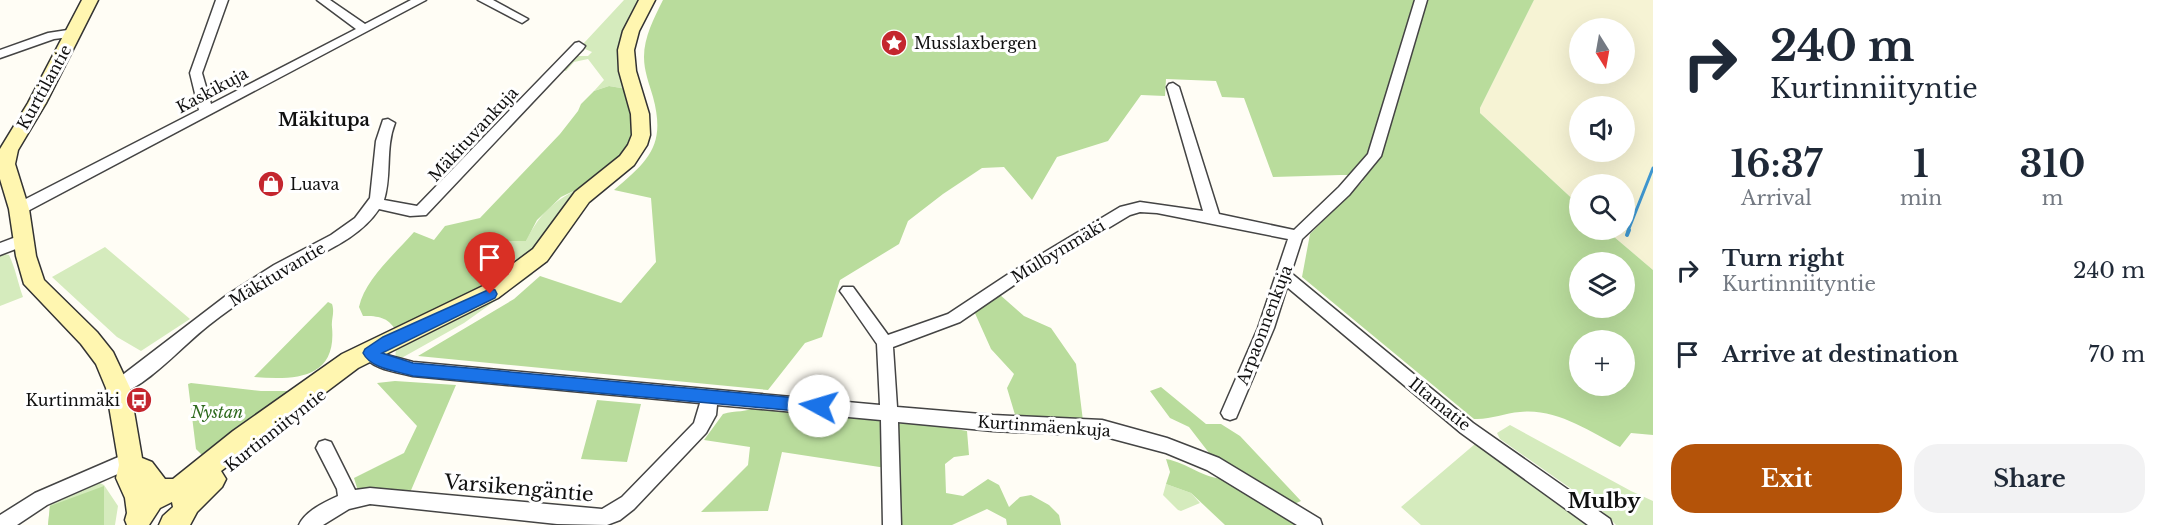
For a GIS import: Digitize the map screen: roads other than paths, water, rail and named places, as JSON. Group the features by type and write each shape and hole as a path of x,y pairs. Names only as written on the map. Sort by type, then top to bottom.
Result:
{"street":[{"name":"Kurttilantie","path":"90,0 38,103 9,150 5,164 6,174 19,209 26,256 35,284 89,338 105,359 118,388 130,463 129,478 138,498 140,518"},
{"path":"206,111 196,73 222,0"},
{"path":"323,0 364,29"},
{"name":"Kaskikuja","path":"19,209 420,0"},
{"path":"484,0 522,19"},
{"name":"Kurtinniityntie","path":"175,496 289,404 350,361 477,302 511,280 552,242 588,190 621,167 631,156 640,136 642,126 625,52 632,30 647,0"},
{"path":"1301,231 1344,191 1374,156 1421,0"},
{"path":"0,54 52,36 74,33"},
{"name":"Mäkituvankuja","path":"376,203 410,211 421,211 579,46"},
{"path":"1173,87 1214,219"},
{"path":"376,203 387,129"},
{"name":"Mäkituvantie","path":"118,388 148,368 220,308 278,270 356,226 376,203"},
{"name":"Mulbynmäki","path":"885,344 954,318 1015,277 1125,211 1140,207 1157,208 1278,230 1301,231"},
{"name":"Arpaonnenkuja","path":"1230,413 1247,370 1253,361 1301,231"},
{"path":"0,249 24,240"},
{"name":"Iltamatie","path":"1283,275 1467,428 1602,525"},
{"path":"849,291 885,344 892,525"},
{"name":"Kurtinmäenkuja","path":"367,355 413,369 993,423 1102,428 1130,434 1213,464 1291,509 1313,525"},
{"name":"Varsikengäntie","path":"309,525 336,505 370,496 601,521 628,503 700,428 707,416 710,396"},
{"path":"325,448 346,488 348,500"},
{"path":"2,525 41,499 130,463 143,470 175,496 182,516 172,525"},
{"path":"140,518 148,501 175,496"}],"waterway":[{"path":"1635,213 1653,168"}],"place":[{"name":"Musslaxbergen","path":"894,43"},
{"name":"Luava","path":"271,184"},
{"name":"Kurtinmäki","path":"139,400"}],"district":[{"name":"Mäkitupa","path":"324,120"},
{"name":"Mulby","path":"1604,501"}],"park label":[{"name":"Nystan","path":"217,412"}]}
